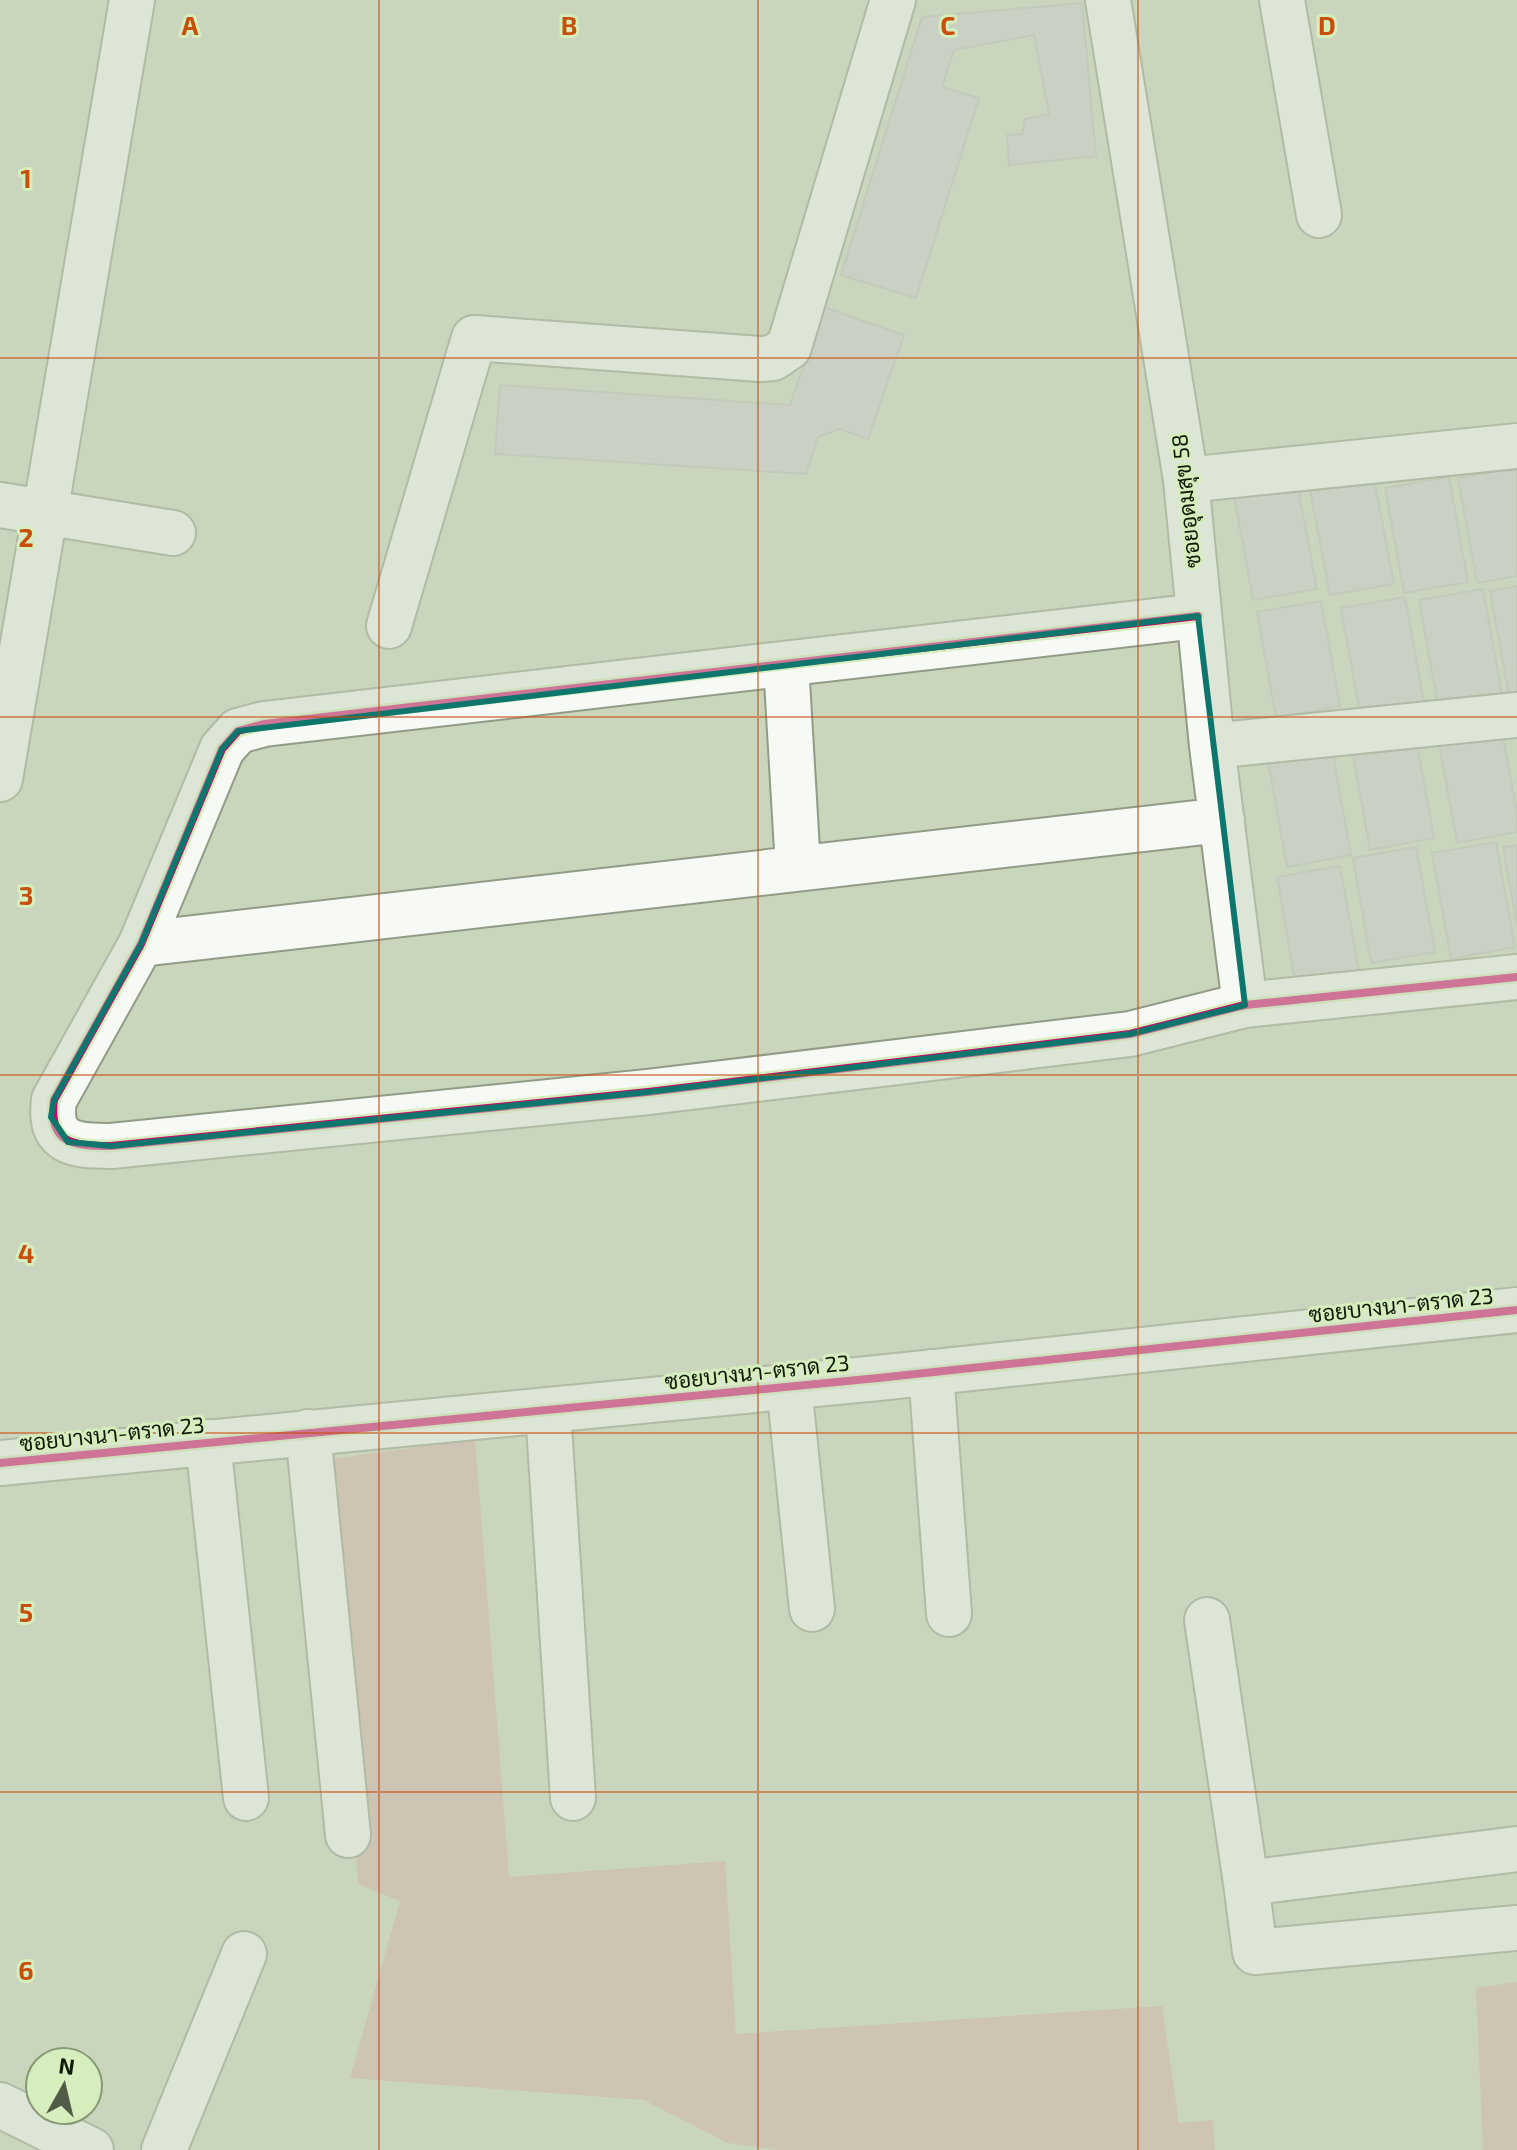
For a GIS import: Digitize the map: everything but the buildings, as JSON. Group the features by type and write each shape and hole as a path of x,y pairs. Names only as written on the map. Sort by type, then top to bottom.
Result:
{"street":[{"path":"0,779 132,0"},
{"path":"389,626 474,338 760,359 773,358 789,347 893,0"},
{"name":"ซอยอุดมสุข 58","path":"1108,0 1186,480 1212,746 1245,1005"},
{"path":"1282,0 1319,215"},
{"path":"1186,480 1517,446"},
{"path":"0,505 173,533"},
{"path":"1198,616 264,724 238,731 222,749 141,944 54,1100 51,1117 55,1131 68,1142 111,1146 648,1092 1130,1034 1245,1005 1517,977"},
{"path":"786,664 798,867"},
{"path":"1212,746 1517,715"},
{"path":"141,944 1222,820"},
{"name":"ซอยบางนา-ตราด 23","path":"0,1463 931,1372 1517,1310"},
{"path":"931,1372 949,1614"},
{"path":"789,1386 812,1609"},
{"path":"548,1410 573,1798"},
{"path":"308,1432 348,1835"},
{"path":"208,1442 246,1798"},
{"path":"1207,1620 1255,1952 1517,1928"},
{"path":"1246,1883 1517,1849"},
{"path":"164,2150 244,1954"},
{"path":"0,2105 91,2150"}],"highlighted area":[{"path":"1198,616 1245,1005 1130,1034 648,1092 111,1146 68,1142 51,1117 54,1100 141,944 222,749 238,731"}],"shaded area":[{"path":"475,1439 509,1877 725,1861 736,2034 1162,2006 1179,2123 1213,2120 1215,2150 780,2150 728,2143 644,2100 350,2078 400,1901 358,1884 331,1459"},
{"path":"1517,1982 1517,2150 1483,2150 1476,1988"}],"cycle path":[{"path":"1198,616 264,724 238,731 222,749 141,944 54,1100 55,1126 66,1140 111,1146 648,1092 1130,1034 1245,1005 1517,977"},
{"path":"0,1463 878,1378 1517,1310"}]}
